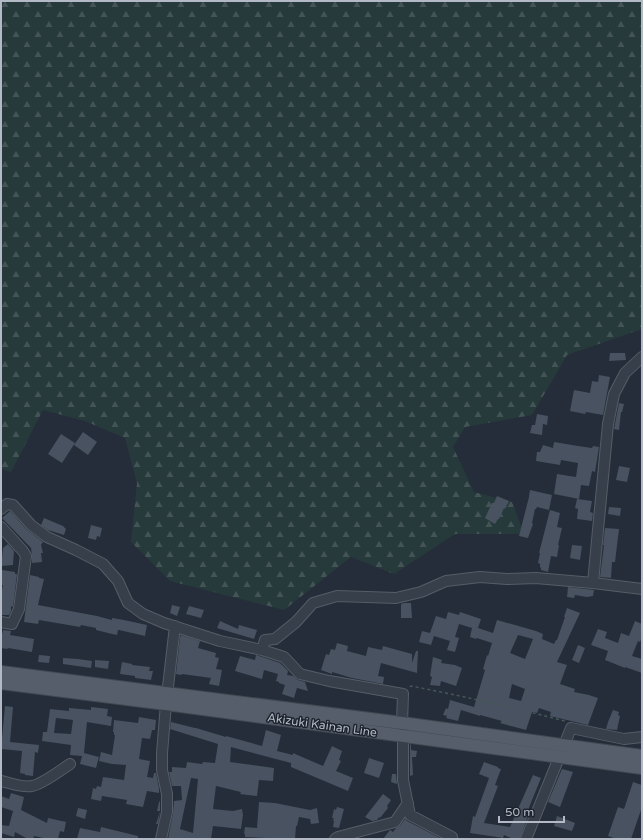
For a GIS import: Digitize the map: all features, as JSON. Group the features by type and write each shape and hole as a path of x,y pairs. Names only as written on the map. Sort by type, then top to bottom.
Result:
{"main road":[{"name":"Akizuki Kainan Line","path":"1,672 403,736 642,768"},
{"name":"Akizuki Kainan Line","path":"1,683 402,723 642,756"}],"street":[{"path":"594,583 608,424 614,394 625,373 642,357"},
{"path":"1,509 7,504 13,505 31,525 47,537 103,564 118,581 128,603 143,614 164,623 220,642 262,650 284,657 300,674 329,681 403,694 403,780 410,815 452,837 452,839"},
{"path":"1,527 26,556 19,609 12,624 1,622"},
{"path":"262,650 265,640 275,640 296,622 313,603 337,596 396,598 421,592 446,581 480,577 506,579 536,578 642,589"},
{"path":"161,839 167,812 167,794 162,770 162,754 175,626"},
{"path":"526,839 571,728 624,739 642,737"},
{"path":"1,781 31,787 37,785 70,764"},
{"path":"335,839 395,822 408,803"}],"path":[{"path":"403,694 411,686 433,690 524,710 567,722 570,724 571,728"}],"green space":[{"path":"1,1 642,1 642,329 567,355 532,415 465,427 453,447 474,492 512,502 524,534 455,534 394,574 351,557 284,610 170,581 131,542 137,483 125,438 85,421 43,410 11,472 1,469"}],"building":[{"path":"610,353 625,353 626,360 609,361"},
{"path":"599,375 610,377 603,415 570,411 574,390 590,393 592,381 598,382"},
{"path":"619,403 624,404 621,412 619,430 614,429"},
{"path":"537,414 548,416 547,425 543,424 542,435 530,433 532,425 535,425"},
{"path":"83,432 97,442 88,455 74,445"},
{"path":"61,434 75,443 62,463 48,454"},
{"path":"554,442 592,448 593,446 599,447 595,472 592,471 589,486 581,485 579,499 554,494 557,474 576,477 578,463 561,460 560,465 536,461 537,452 540,452 543,445 553,448"},
{"path":"619,466 630,468 627,482 616,480"},
{"path":"530,490 552,495 549,510 537,507 535,509 533,524 528,538 519,536"},
{"path":"497,496 509,501 495,524 485,518"},
{"path":"577,499 592,501 590,512 593,513 592,521 577,519 578,509 575,508"},
{"path":"609,507 621,508 620,516 608,514"},
{"path":"550,510 560,513 557,527 562,528 557,557 551,556 548,572 541,570 540,564 538,563 539,553"},
{"path":"10,511 26,529 43,542 41,545 43,553 41,553 42,562 32,563 31,548 2,518"},
{"path":"44,518 63,526 66,529 64,535 48,530 41,525"},
{"path":"91,525 102,528 100,537 97,536 96,540 88,538"},
{"path":"605,528 619,529 615,562 612,562 611,578 600,577"},
{"path":"8,544 14,551 13,565 1,566 3,548"},
{"path":"572,545 582,546 580,560 570,558"},
{"path":"2,570 15,572 15,574 17,574 13,607 11,606 9,615 1,615 1,594 3,585 1,585"},
{"path":"30,575 44,579 38,605 112,620 112,618 147,625 145,636 119,630 117,635 81,625 80,627 39,620 38,624 24,622"},
{"path":"568,587 594,590 593,596 587,597 575,595 574,598 567,597"},
{"path":"411,603 412,618 401,618 401,604"},
{"path":"172,605 180,607 177,616 170,613"},
{"path":"189,606 204,610 201,618 186,614"},
{"path":"567,608 580,613 557,662 567,665 560,684 575,689 574,692 598,698 588,725 550,716 551,712 539,708 537,713 532,712 526,730 500,723 502,721 461,710 458,721 446,718 447,716 443,715 446,708 448,709 450,700 474,707 485,670 483,669 492,643 470,637 472,628 459,624 455,637 459,638 455,652 447,650 450,641 434,636 431,645 419,642 422,631 430,633 436,616 446,619 448,612 459,615 460,612 481,619 478,628 493,633 497,620 536,631 543,634 542,639 554,644 557,640","holes":["518,635 533,639 525,659 510,653","512,684 525,689 521,701 509,698"]},
{"path":"220,621 238,629 239,625 257,630 254,639 217,628"},
{"path":"635,621 642,624 642,636 640,642 638,641 632,656 642,659 642,673 605,660 608,651 591,645 598,629 607,632 605,638 618,643 621,633 629,636"},
{"path":"3,630 11,631 10,635 34,639 32,652 1,648"},
{"path":"181,635 200,641 198,648 216,653 215,657 219,658 216,669 222,670 219,686 209,684 211,678 176,674"},
{"path":"337,643 348,646 347,651 366,656 368,647 382,650 383,646 412,654 412,663 416,651 418,651 417,673 381,663 378,676 384,677 383,684 352,678 332,672 332,674 321,670 326,654 329,655 331,649 335,650"},
{"path":"578,645 585,648 579,663 572,660"},
{"path":"39,655 50,656 49,663 38,662"},
{"path":"256,655 280,663 288,671 287,675 293,676 298,680 305,682 308,691 297,688 294,698 282,694 285,685 276,681 278,674 264,670 262,679 235,671 240,656 255,660"},
{"path":"433,657 442,660 441,663 455,665 462,668 456,686 441,681 440,686 430,685"},
{"path":"63,658 92,661 91,668 63,664"},
{"path":"95,660 109,661 108,669 95,667"},
{"path":"122,662 150,667 149,671 153,671 151,680 120,674"},
{"path":"5,706 13,707 10,742 39,745 38,753 35,752 33,776 20,773 22,751 1,749"},
{"path":"91,707 108,709 107,716 112,717 111,726 87,722 84,753 99,757 96,768 80,764 82,756 70,755 71,745 42,741 43,732 47,732 50,709 69,711 69,708 91,710","holes":["56,718 73,720 71,734 54,733"]},
{"path":"613,710 619,712 618,715 620,716 617,730 606,729"},
{"path":"139,717 156,720 155,730 152,730 150,739 142,738 139,759 150,761 147,777 153,778 154,773 156,773 159,793 147,791 143,807 126,804 127,800 102,796 101,801 91,799 93,788 96,789 97,786 101,787 103,777 124,780 126,765 99,761 101,752 112,755 115,735 113,732 114,720 138,723"},
{"path":"171,722 262,746 266,730 281,735 277,751 293,755 293,753 323,766 332,746 342,751 339,760 341,761 336,771 353,778 348,791 291,767 291,763 231,747 230,762 274,768 273,781 259,780 257,796 240,794 241,792 216,786 213,809 233,811 242,809 243,815 241,829 213,826 211,839 168,839 174,801 182,800 181,786 172,786 169,772 172,772 172,767 186,768 187,762 202,764 203,762 215,763 218,744 170,729","holes":["191,778 198,779 193,833 180,829"]},
{"path":"410,744 411,750 417,751 416,757 412,757 413,775 410,776"},
{"path":"369,758 384,763 379,778 364,773"},
{"path":"484,762 501,769 495,785 498,786 484,823 510,827 533,775 541,778 526,815 528,816 520,839 513,839 504,835 503,838 470,833 473,816 475,817 489,778 479,774"},
{"path":"562,769 573,772 560,807 548,802"},
{"path":"392,774 396,774 397,784 391,782"},
{"path":"633,782 642,785 642,807 631,839 616,839 608,836 618,807 624,809"},
{"path":"11,793 24,797 21,810 47,823 48,818 66,822 64,832 60,831 58,839 48,839 34,836 33,839 28,839 15,832 14,837 1,833 1,825 9,826 13,811 1,807 1,796 9,799"},
{"path":"383,794 391,800 387,806 388,808 377,820 372,821 365,817"},
{"path":"160,801 160,811 157,811 159,802"},
{"path":"259,802 275,803 310,810 317,808 319,823 311,824 310,819 299,817 296,826 295,839 245,837 245,827 257,828"},
{"path":"337,807 344,809 339,828 333,827 334,818 332,818 334,809 336,810"},
{"path":"78,808 87,810 85,819 76,816"},
{"path":"160,811 158,824 156,824"},
{"path":"557,816 575,823 572,831 554,826"},
{"path":"405,819 442,839 383,839 390,830 393,832"},
{"path":"101,827 138,836 138,839 77,839 80,828 100,832"}]}
